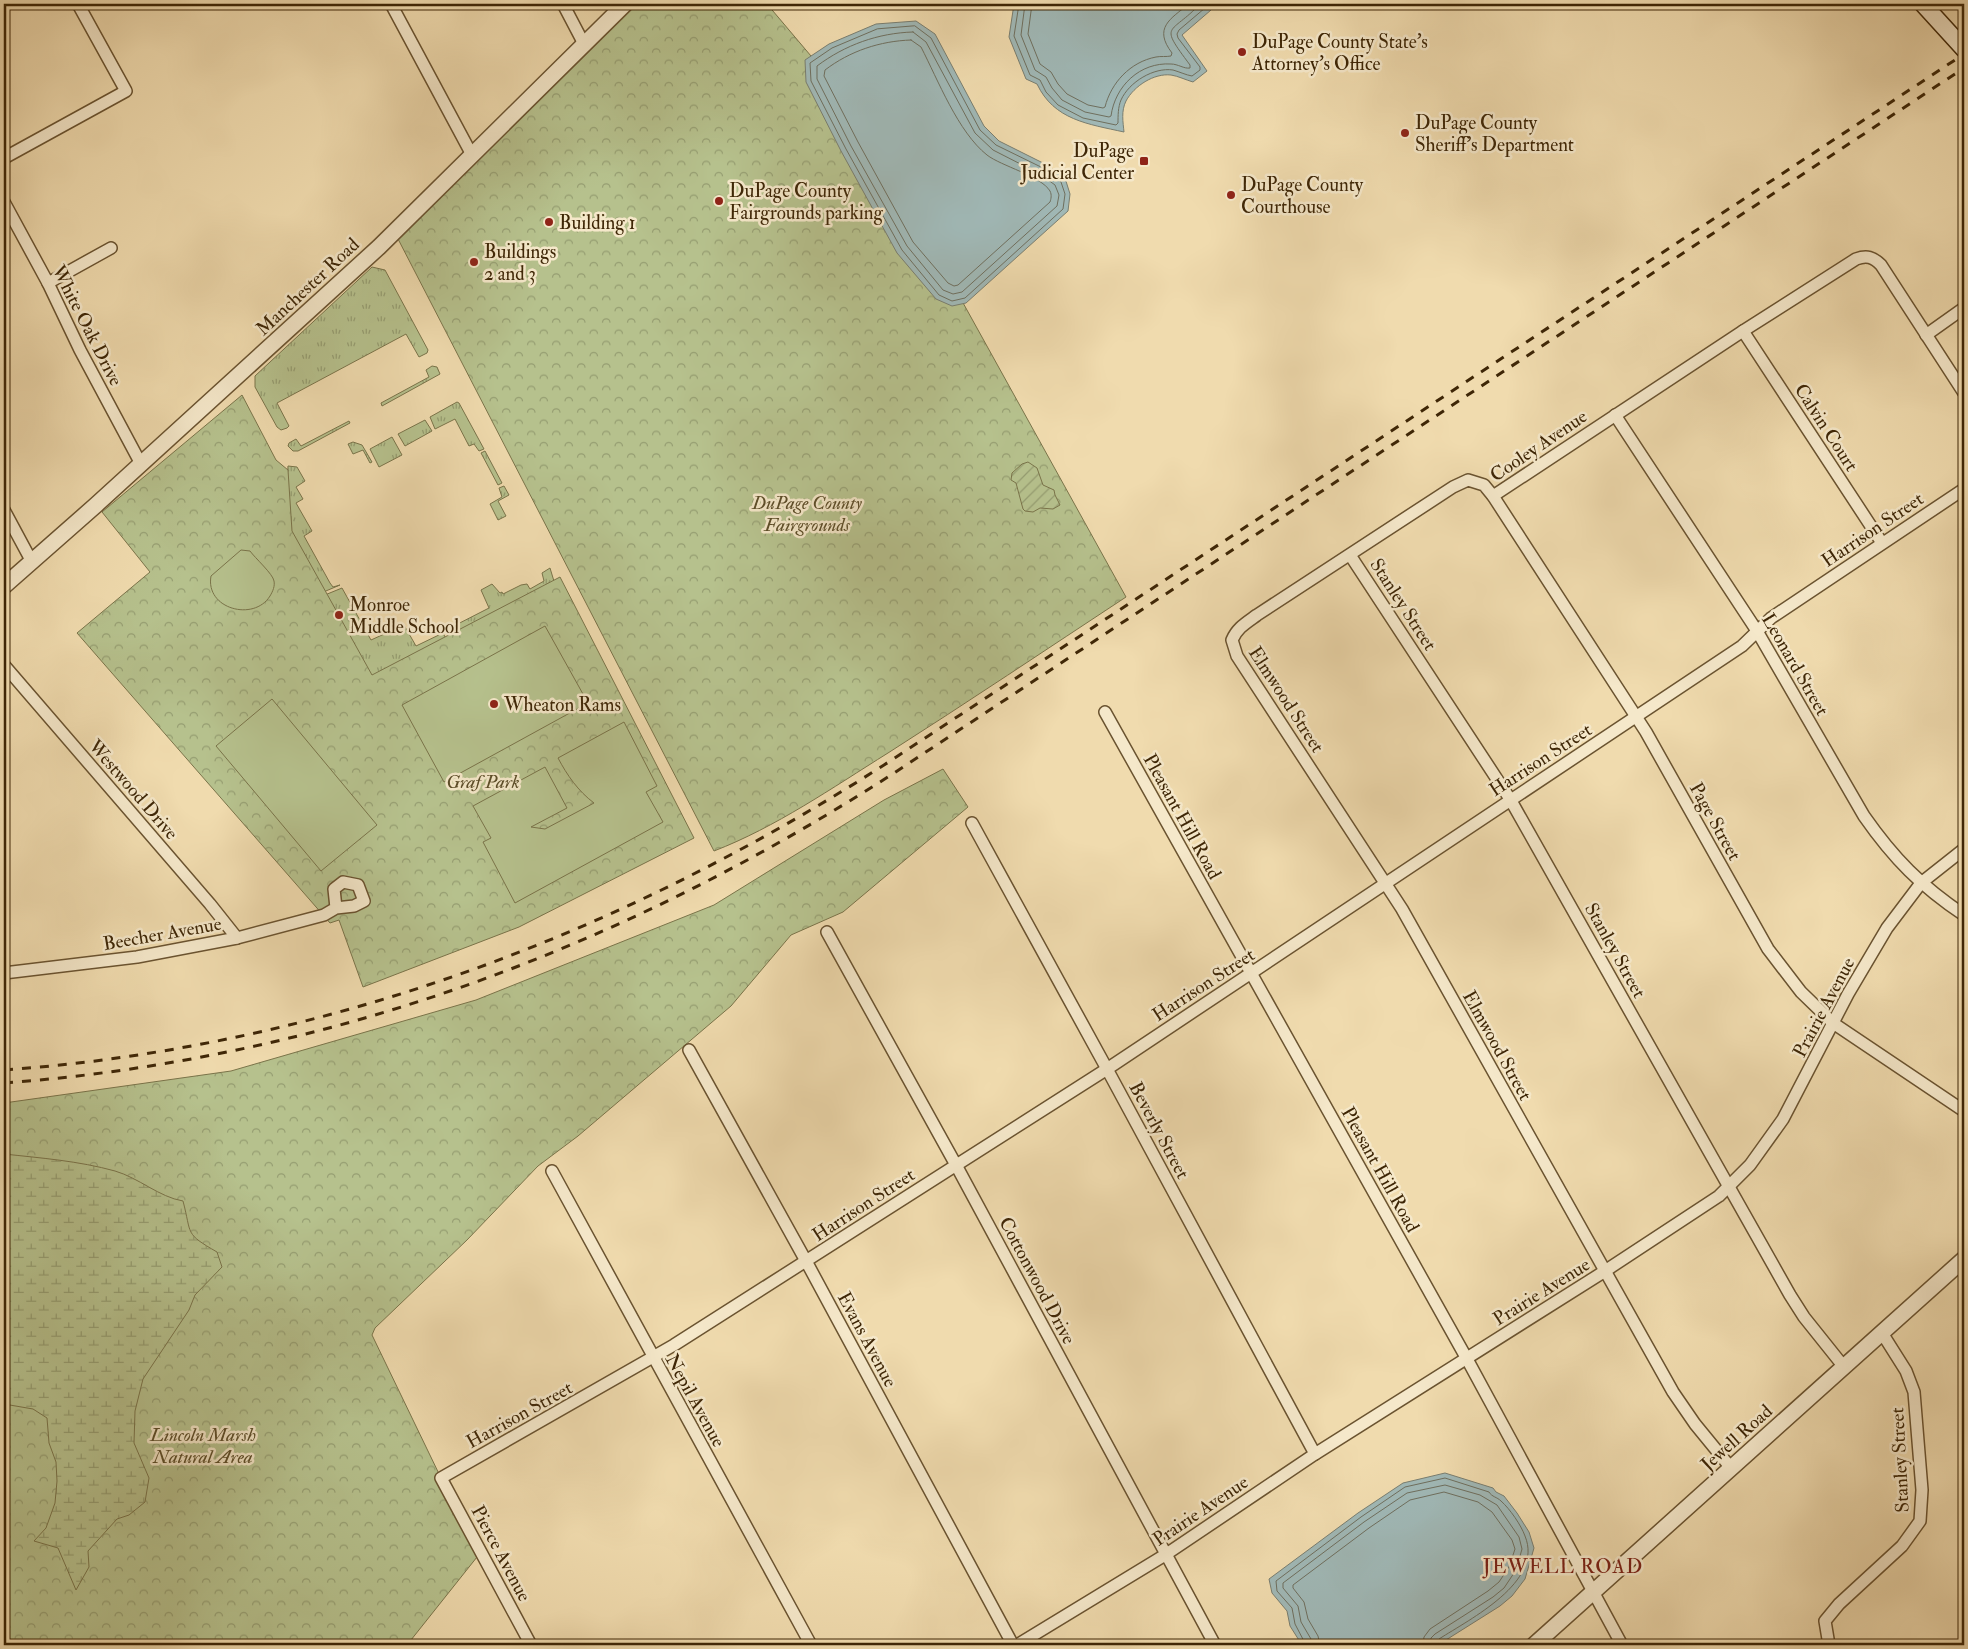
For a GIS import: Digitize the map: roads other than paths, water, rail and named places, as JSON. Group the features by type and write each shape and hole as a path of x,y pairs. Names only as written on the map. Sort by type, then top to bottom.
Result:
{"main road":[{"path":"1923,4 1961,46"}],"street":[{"path":"4,158 126,91 78,4"},
{"path":"391,4 472,155"},
{"path":"563,4 584,44"},
{"name":"Manchester Road","path":"4,586 379,247 625,4"},
{"name":"White Oak Drive","path":"4,202 141,464"},
{"path":"48,283 111,248"},
{"name":"Cooley Avenue","path":"1232,640 1238,629 1245,624 1453,487 1468,480 1484,485 1493,496 1615,414 1856,258 1870,257 1881,265 1926,334"},
{"path":"1964,308 1926,334 1964,392"},
{"name":"Calvin Court","path":"1743,331 1882,543"},
{"name":"Leonard Street","path":"1615,414 1757,631 1864,816 1895,858 1920,883 1964,915"},
{"name":"Harrison Street","path":"441,1478 653,1359 1107,1069 1742,646 1771,618 1964,489"},
{"name":"Page Street","path":"1493,496 1636,717 1775,960 1800,992 1833,1023 1964,1111"},
{"path":"4,510 32,562"},
{"name":"Stanley Street","path":"1350,555 1510,799 1790,1295 1804,1317 1844,1367"},
{"name":"Elmwood Street","path":"1232,640 1235,652 1246,671 1402,909 1673,1392 1695,1424 1731,1468"},
{"name":"Westwood Drive","path":"4,665 204,896 237,938"},
{"name":"Pleasant Hill Road","path":"1105,712 1467,1359 1622,1645"},
{"name":"Beverly Street","path":"972,823 1315,1454"},
{"name":"Prairie Avenue","path":"1018,1645 1165,1554 1315,1454 1710,1204 1730,1187 1750,1165 1783,1119 1873,950 1920,883 1964,849"},
{"name":"Beecher Avenue","path":"4,973 137,957 237,938 324,915 336,908"},
{"name":"Cottonwood Drive","path":"827,932 956,1165 1215,1645"},
{"name":"Evans Avenue","path":"689,1050 806,1261 1013,1645"},
{"name":"Nepil Avenue","path":"552,1171 810,1645"},
{"name":"Jewell Road","path":"1534,1645 1964,1259"},
{"name":"Stanley Street","path":"1829,1645 1826,1620 1839,1604 1902,1546 1920,1521 1922,1490 1914,1392 1906,1371 1882,1333"},
{"name":"Pierce Avenue","path":"441,1478 531,1645"}],"water":[{"path":"1014,4 1211,4 1211,10 1182,35 1207,71 1193,82 1165,75 1151,78 1139,86 1124,105 1124,132 1073,119 1053,106 1037,84 1026,79 1009,37"},
{"path":"916,21 935,34 984,126 999,141 1045,164 1065,178 1070,194 1068,211 966,303 952,306 936,299 897,253 841,151 806,82 805,60 829,44 876,24"},
{"path":"1445,1473 1493,1488 1504,1496 1529,1532 1534,1548 1525,1579 1512,1596 1500,1606 1438,1645 1302,1645 1290,1626 1287,1611 1272,1593 1269,1579 1358,1513 1403,1483"}],"railway":[{"path":"4,1070 122,1057 238,1037 352,1008 463,973 572,931 679,882 783,826 884,765 1964,54"},
{"path":"4,1083 123,1070 240,1049 355,1021 467,985 576,943 683,893 788,837 891,775 1964,68"}],"place":[{"name":"DuPage County State's Attorney's Office","path":"1242,52"},
{"name":"DuPage County Sheriff's Department","path":"1405,133"},
{"name":"DuPage Judicial Center","path":"1144,161"},
{"name":"DuPage County Courthouse","path":"1231,195"},
{"name":"DuPage County Fairgrounds parking","path":"719,201"},
{"name":"Building 1","path":"549,222"},
{"name":"Buildings 2 and 3","path":"474,262"},
{"name":"Monroe Middle School","path":"339,615"},
{"name":"Wheaton Rams","path":"494,704"}],"district":[{"name":"JEWELL ROAD","path":"1563,1566"}],"park label":[{"name":"DuPage County Fairgrounds","path":"807,513"},
{"name":"Graf Park","path":"483,781"},
{"name":"Lincoln Marsh Natural Area","path":"203,1445"}]}
